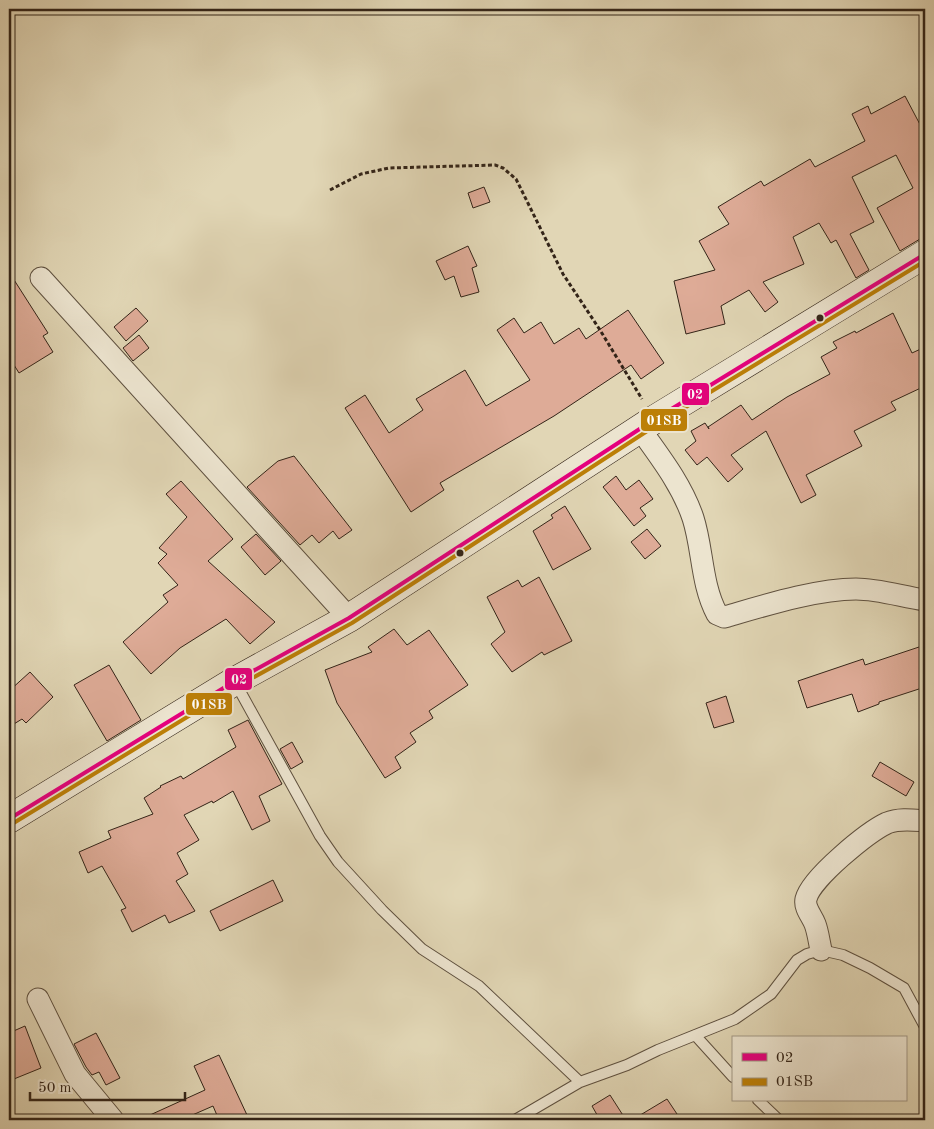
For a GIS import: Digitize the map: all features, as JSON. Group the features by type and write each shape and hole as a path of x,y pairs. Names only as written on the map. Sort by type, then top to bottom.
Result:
{"main road":[{"path":"9,819 235,681 349,618 648,424 925,254"}],"street":[{"path":"41,278 349,618"},
{"path":"648,424 688,505 696,529 707,588 718,614 728,616 759,607 844,590 858,589 925,600"},
{"path":"821,950 814,921 806,905 809,893 815,884 844,853 888,823 902,820 925,821"},
{"path":"38,999 75,1074 112,1120"}],"lane":[{"path":"235,681 320,836 338,862 382,910 422,949 479,986 580,1082"},
{"path":"516,1120 580,1082 627,1066 658,1050 735,1019 771,994 797,960 807,954 821,950 843,955 904,988 925,1027"},
{"path":"695,1035 732,1076"},
{"path":"760,1102 779,1120"}],"path":[{"path":"330,190 361,174 389,168 494,165 503,168 516,179 563,274 648,424"}],"building":[{"path":"905,96 925,134 925,236 900,251 877,208 913,188 896,155 852,177 874,222 850,234 869,270 856,278 836,240 831,243 819,223 793,237 804,264 763,282 778,302 765,312 749,290 721,306 725,324 686,334 674,281 715,270 699,241 729,224 718,207 761,181 764,186 810,159 815,167 865,141 852,114 868,106 871,114"},
{"path":"484,187 490,202 473,208 468,193"},
{"path":"468,246 477,266 472,268 479,292 461,297 454,276 445,280 436,261"},
{"path":"9,272 48,333 43,336 53,352 19,373 9,357"},
{"path":"136,308 148,321 126,341 114,327"},
{"path":"628,310 664,363 641,379 631,365 554,416 440,483 444,490 411,512 345,408 365,395 389,433 423,410 416,399 465,370 486,406 530,380 497,330 514,318 524,333 541,322 554,344 579,328 586,339"},
{"path":"893,313 912,353 925,347 925,386 891,402 896,410 854,431 862,446 806,475 816,495 801,503 766,431 731,455 743,469 728,482 707,457 697,465 685,450 696,441 691,431 705,423 709,429 708,427 741,405 752,420 787,397 830,374 821,357 837,348 833,342 855,331 856,333"},
{"path":"139,335 149,348 133,361 123,348"},
{"path":"294,456 352,530 339,539 333,531 319,543 312,535 300,545 247,487 278,461"},
{"path":"616,476 626,490 639,480 653,499 640,508 646,516 634,526 603,487"},
{"path":"181,481 233,539 208,561 275,622 250,644 226,619 180,648 151,674 123,642 168,602 163,595 178,585 158,563 167,554 159,548 187,517 166,494"},
{"path":"565,506 591,549 553,570 533,531 553,518 551,515"},
{"path":"647,529 661,546 645,559 631,542"},
{"path":"256,534 281,561 265,575 241,547"},
{"path":"539,577 572,641 544,655 542,652 512,672 491,644 505,632 487,597 518,580 522,587"},
{"path":"394,629 407,645 429,630 468,685 429,711 433,718 410,733 416,742 395,757 401,768 385,778 337,703 325,670 372,652 368,647"},
{"path":"925,645 925,687 879,702 879,704 858,712 852,694 807,708 798,681 863,659 865,665"},
{"path":"109,665 141,720 107,741 74,685"},
{"path":"30,672 53,697 26,723 22,719 9,727 9,691"},
{"path":"726,696 734,722 714,728 706,703"},
{"path":"248,720 282,784 259,796 270,821 252,830 233,791 213,803 212,801 184,815 199,840 177,853 188,874 176,881 195,911 169,923 165,915 132,932 121,910 126,908 102,866 88,873 79,852 111,838 108,831 153,814 144,798 160,786 181,776 183,779 236,747 228,730"},
{"path":"292,742 303,762 291,769 280,749"},
{"path":"880,762 914,782 906,796 872,776"},
{"path":"273,880 283,901 220,931 210,911"},
{"path":"25,1026 41,1068 9,1081 9,1033"},
{"path":"96,1033 120,1078 106,1085 99,1072 92,1075 74,1044"},
{"path":"219,1055 247,1115 235,1120 219,1120 213,1106 181,1120 139,1120 205,1090 194,1066"},
{"path":"610,1095 626,1120 600,1120 592,1106"},
{"path":"667,1099 681,1120 632,1120"}],"transit line":[{"name":"02","path":"9,819 235,681 349,618 655,419 925,254"},
{"name":"01SB","path":"12,824 238,686 352,623 658,424 925,261"}]}
